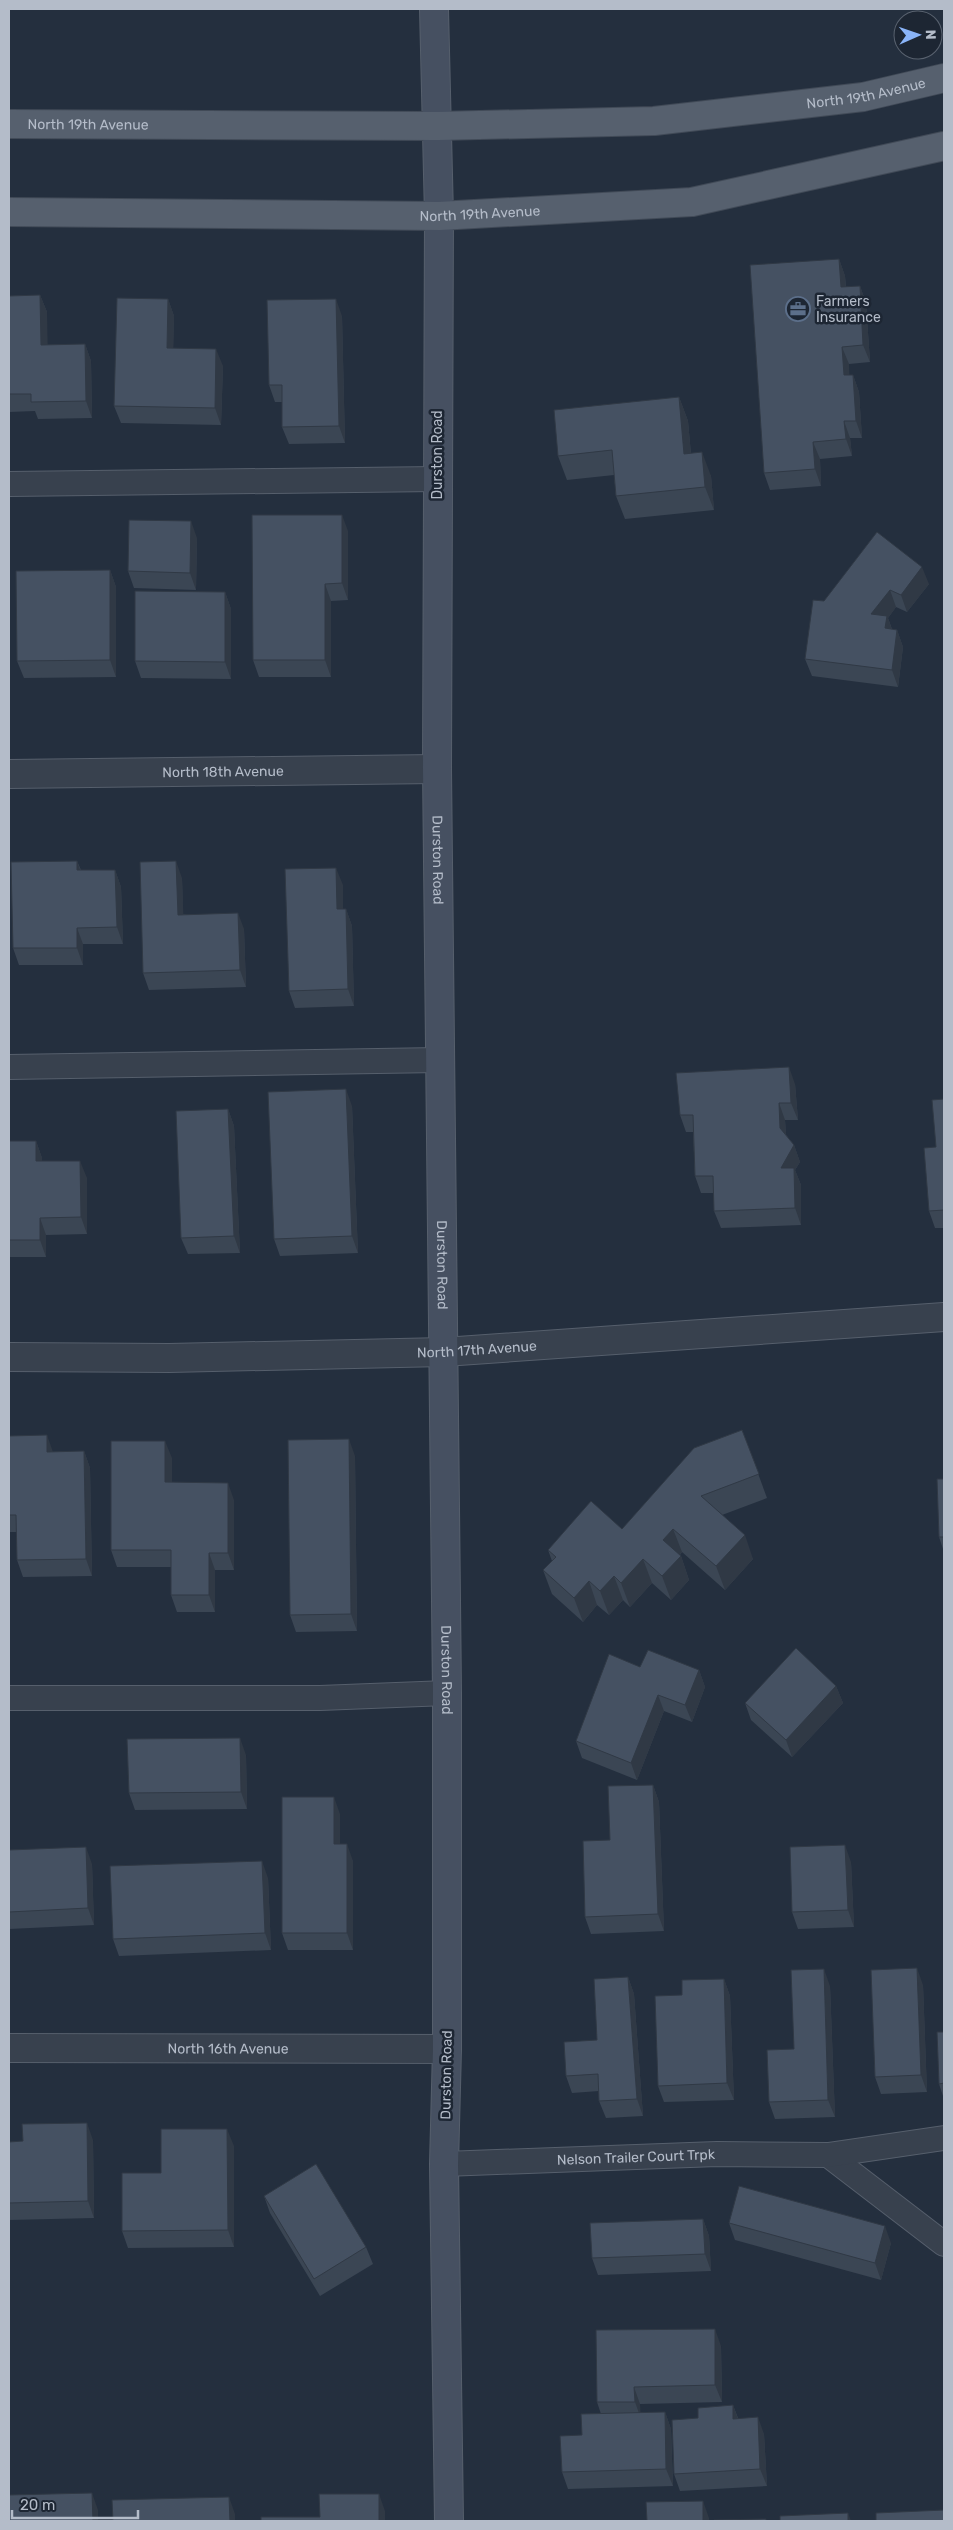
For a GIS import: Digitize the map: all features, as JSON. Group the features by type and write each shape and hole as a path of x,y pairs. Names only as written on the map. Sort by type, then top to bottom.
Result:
{"main road":[{"name":"Durston Road","path":"434,9 439,216 437,769 447,1694 447,2049 444,2164 448,2521"},
{"name":"North 19th Avenue","path":"9,124 438,126 654,122 863,98 944,78"},
{"name":"North 19th Avenue","path":"9,212 439,216 692,202 944,146"}],"street":[{"name":"North 18th Avenue","path":"9,774 437,769"},
{"name":"North 17th Avenue","path":"9,1357 170,1358 444,1352 944,1317"},
{"name":"North 16th Avenue","path":"9,2048 447,2049"}],"lane":[{"path":"9,484 437,479"},
{"path":"9,1067 439,1060"},
{"path":"9,1698 320,1698 447,1694"},
{"name":"Nelson Trailer Court Trpk","path":"444,2164 717,2154 828,2155 944,2138"},
{"path":"828,2155 944,2244"}],"building":[{"path":"839,259 841,287 860,286 863,345 842,347 844,375 853,375 856,421 844,421 846,439 813,442 815,469 764,473 750,265"},
{"path":"40,295 41,345 85,344 86,401 31,402 31,394 9,394 9,296"},
{"path":"117,298 168,299 167,348 216,349 215,408 114,406"},
{"path":"336,299 339,426 282,427 282,385 269,385 267,300"},
{"path":"679,397 684,454 702,452 705,487 616,496 612,450 558,456 554,410"},
{"path":"252,515 342,515 342,583 325,584 325,660 253,660"},
{"path":"129,520 191,521 190,573 128,571"},
{"path":"877,532 922,567 901,595 890,590 871,614 887,616 885,628 897,630 892,670 805,659 813,600 824,601"},
{"path":"110,570 110,660 17,661 16,571"},
{"path":"135,591 225,592 225,662 135,661"},
{"path":"77,861 77,870 115,870 117,927 77,928 77,948 13,948 11,862"},
{"path":"176,861 178,915 238,913 240,970 143,973 140,862"},
{"path":"336,868 337,909 346,909 348,989 289,991 285,869"},
{"path":"789,1067 791,1103 779,1103 780,1128 794,1145 781,1168 794,1168 795,1208 714,1211 713,1176 695,1176 693,1115 680,1115 676,1073"},
{"path":"346,1089 352,1236 274,1239 268,1092"},
{"path":"944,1099 944,1210 929,1211 924,1148 936,1147 932,1100"},
{"path":"228,1109 234,1236 181,1238 176,1111"},
{"path":"9,1141 36,1141 36,1161 80,1161 81,1217 40,1218 40,1240 9,1240"},
{"path":"742,1430 759,1474 701,1496 745,1535 716,1566 673,1529 663,1540 681,1556 662,1576 643,1559 621,1583 614,1576 600,1591 589,1581 574,1598 543,1570 556,1557 548,1550 591,1501 622,1529 694,1448"},
{"path":"47,1435 47,1452 84,1451 86,1559 17,1560 16,1515 9,1515 9,1436"},
{"path":"349,1439 351,1614 290,1615 288,1440"},
{"path":"111,1441 165,1441 165,1482 228,1483 228,1553 209,1553 209,1595 171,1595 171,1550 111,1550"},
{"path":"937,1479 944,1479 944,1537 939,1537"},
{"path":"796,1648 836,1686 786,1740 745,1703"},
{"path":"648,1650 699,1670 685,1705 658,1695 631,1763 576,1741 609,1654 640,1667"},
{"path":"240,1738 241,1792 129,1793 127,1739"},
{"path":"653,1785 658,1914 585,1917 583,1841 610,1840 608,1786"},
{"path":"282,1797 334,1797 334,1844 347,1844 347,1933 282,1933"},
{"path":"845,1845 848,1910 792,1912 790,1847"},
{"path":"86,1847 88,1908 9,1912 9,1850"},
{"path":"262,1861 265,1933 113,1939 110,1866"},
{"path":"917,1968 921,2075 875,2077 871,1970"},
{"path":"824,1969 828,2100 769,2102 767,2050 794,2049 791,1970"},
{"path":"628,1977 637,2099 599,2101 598,2074 566,2076 564,2042 597,2040 594,1979"},
{"path":"724,1979 727,2083 658,2086 655,1996 682,1995 682,1980"},
{"path":"937,2032 944,2032 944,2083 939,2084"},
{"path":"87,2123 88,2201 9,2203 9,2142 23,2141 22,2124"},
{"path":"161,2129 227,2129 228,2230 122,2231 122,2173 161,2173"},
{"path":"316,2164 366,2247 314,2279 264,2196"},
{"path":"739,2186 885,2226 875,2263 729,2223"},
{"path":"703,2219 705,2254 592,2258 590,2223"},
{"path":"715,2329 715,2385 634,2387 635,2402 597,2402 596,2330"},
{"path":"733,2405 733,2419 758,2417 760,2469 674,2474 672,2420 698,2418 698,2408"},
{"path":"665,2412 666,2469 562,2472 560,2436 582,2435 581,2414"},
{"path":"92,2493 93,2521 9,2521 9,2495"},
{"path":"319,2494 379,2494 379,2521 261,2521 261,2517 320,2517"},
{"path":"229,2497 230,2521 113,2521 112,2500"},
{"path":"703,2501 703,2521 647,2521 646,2502"},
{"path":"944,2510 944,2521 876,2521 876,2513"},
{"path":"848,2513 848,2521 780,2521 780,2516"},
{"path":"766,2519 766,2521 714,2520"}],"place":[{"name":"Farmers Insurance","path":"798,309"}]}
